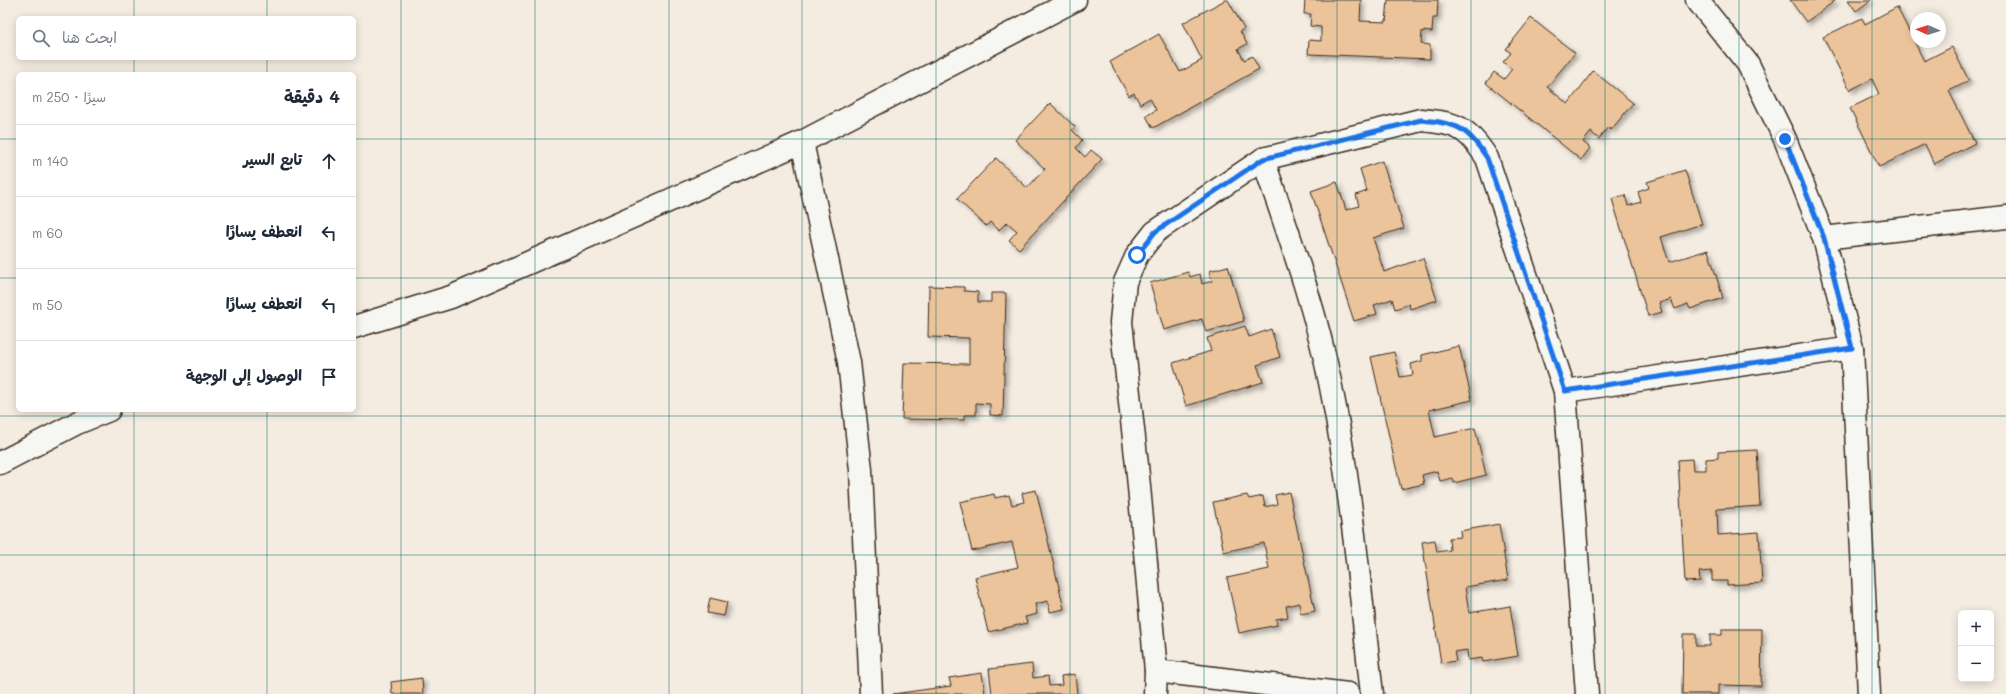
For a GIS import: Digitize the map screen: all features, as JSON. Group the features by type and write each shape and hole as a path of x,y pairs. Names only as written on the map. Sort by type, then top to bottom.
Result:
{"street":[{"path":"356,326 451,297 802,142 1075,0"},
{"path":"1697,0 1748,64 1785,139 1824,238 1852,348 1869,663 1869,694"},
{"path":"1155,694 1156,671 1137,465 1121,322 1125,282 1137,255 1155,232 1263,159 1421,120 1460,127 1475,139 1487,158 1565,391 1587,694"},
{"path":"802,142 849,362 861,470 871,694"},
{"path":"1263,159 1308,292 1330,381 1346,478 1372,694"},
{"path":"1824,238 2006,217"},
{"path":"1565,391 1852,348"},
{"path":"0,463 77,423 104,412"},
{"path":"1156,671 1348,694"}],"building":[{"path":"1225,0 1228,0 1244,29 1240,31 1247,44 1238,49 1244,60 1252,56 1259,69 1153,128 1146,116 1156,110 1150,98 1140,104 1134,93 1129,96 1110,62 1159,34 1180,72 1202,60 1183,23"},
{"path":"1305,0 1361,0 1360,21 1386,22 1388,0 1438,0 1437,18 1433,18 1432,32 1422,31 1421,44 1430,45 1430,59 1308,54 1309,40 1321,41 1321,27 1310,26 1311,14 1304,14"},
{"path":"1790,0 1836,0 1806,22"},
{"path":"1848,0 1871,0 1856,11"},
{"path":"1897,7 1910,33 1910,48 1918,48 1924,61 1952,47 1969,81 1949,91 1975,143 1934,164 1925,144 1879,167 1850,108 1879,94 1872,79 1850,90 1823,37 1862,18 1865,24"},
{"path":"1531,18 1575,53 1547,87 1568,104 1593,71 1633,103 1611,130 1608,127 1599,139 1591,132 1583,142 1590,148 1581,160 1486,83 1494,72 1504,79 1512,69 1503,62 1511,53 1506,49"},
{"path":"1050,103 1075,127 1072,130 1082,140 1076,148 1085,157 1091,150 1102,159 1019,249 1009,240 1017,231 1007,222 999,230 990,222 986,226 957,199 996,158 1027,188 1045,169 1015,140"},
{"path":"1382,161 1404,228 1373,238 1384,272 1423,258 1437,300 1410,309 1409,304 1395,309 1392,299 1374,305 1377,314 1354,321 1311,191 1337,182 1346,210 1359,206 1356,195 1367,191 1360,169"},
{"path":"1685,170 1702,224 1661,237 1669,262 1708,250 1723,298 1690,309 1688,304 1675,309 1671,299 1659,303 1662,312 1648,316 1612,199 1625,195 1628,206 1641,202 1638,192 1649,188 1647,182"},
{"path":"1228,266 1244,321 1206,332 1202,319 1164,330 1150,283 1188,272 1190,277 1200,274 1202,284 1212,281 1209,271"},
{"path":"929,286 964,287 964,291 978,292 978,302 991,302 991,293 1006,293 1003,416 990,415 990,404 976,403 976,415 964,415 964,420 902,419 904,363 969,364 969,338 928,337"},
{"path":"1245,326 1249,337 1271,329 1280,357 1257,365 1263,382 1186,406 1173,363 1211,351 1207,338"},
{"path":"1459,346 1472,400 1429,410 1435,437 1475,428 1486,475 1454,483 1453,478 1440,481 1437,471 1422,475 1424,484 1401,489 1371,357 1394,352 1400,377 1413,375 1411,364 1422,361 1422,355"},
{"path":"1757,450 1760,506 1717,509 1718,535 1759,532 1762,583 1727,585 1727,581 1712,581 1712,571 1699,572 1700,581 1685,582 1678,460 1692,459 1693,470 1706,470 1706,459 1718,458 1718,452"},
{"path":"1036,490 1064,609 1050,612 1048,601 1035,604 1037,614 1025,617 1027,623 988,632 975,577 1018,567 1012,542 972,551 960,502 994,494 995,498 1009,495 1012,505 1024,502 1022,493"},
{"path":"1289,492 1315,611 1301,614 1299,603 1286,606 1288,617 1276,619 1277,625 1239,633 1227,578 1269,569 1264,543 1224,552 1213,502 1247,495 1249,499 1263,496 1265,507 1277,504 1275,495"},
{"path":"1499,524 1508,580 1465,587 1469,613 1510,606 1518,656 1483,662 1482,658 1468,660 1467,650 1454,652 1456,661 1441,663 1422,542 1435,540 1437,552 1450,550 1449,538 1461,537 1460,531"},
{"path":"710,598 727,602 724,616 707,613"},
{"path":"1722,629 1762,629 1761,686 1718,685 1718,694 1682,694 1683,634 1696,634 1696,646 1710,646 1710,635 1722,635"},
{"path":"1032,664 1033,678 1048,676 1049,686 1062,685 1061,676 1075,674 1077,694 992,694 989,669"},
{"path":"982,673 985,694 893,694 951,686 949,678"},
{"path":"422,678 423,694 392,694 391,682"}],"route":[{"path":"1137,255 1155,232 1263,159 1421,120 1438,122 1460,127 1475,139 1487,158 1565,391 1852,348 1824,238 1785,139"}]}
